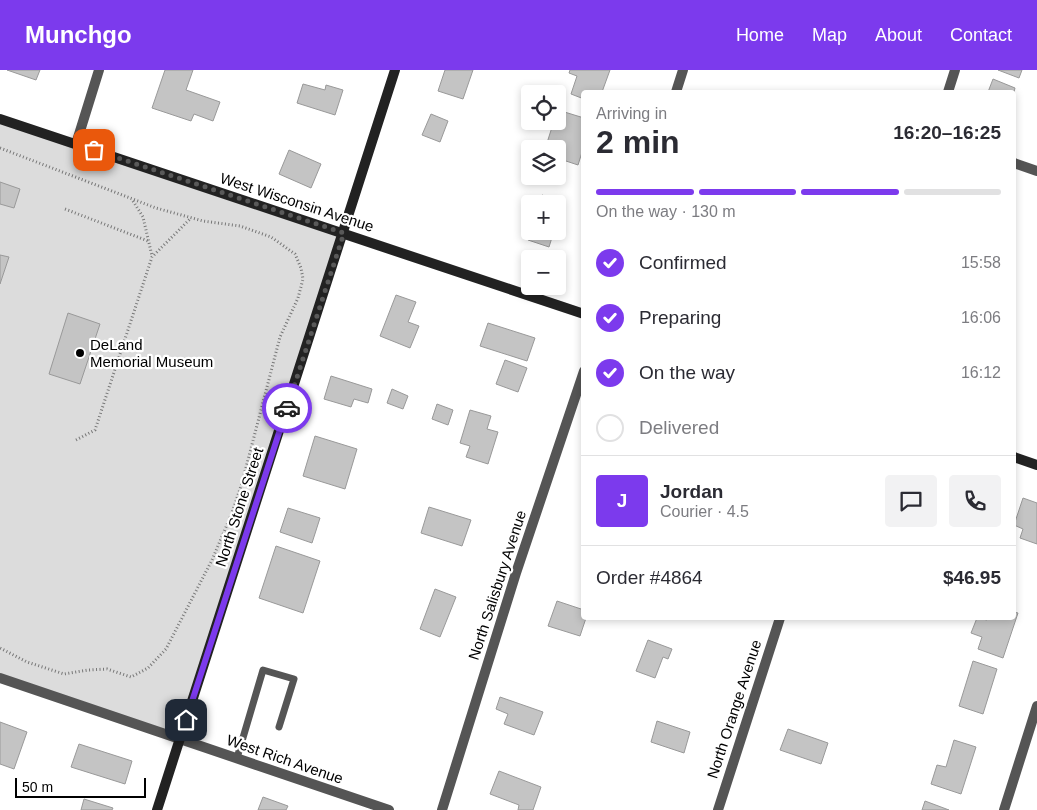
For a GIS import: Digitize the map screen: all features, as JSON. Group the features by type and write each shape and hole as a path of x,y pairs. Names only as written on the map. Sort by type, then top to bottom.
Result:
{"street":[{"path":"76,144 99,70"},
{"name":"North Stone Street","path":"157,810 395,70"},
{"path":"677,90 683,70"},
{"path":"949,90 955,70"},
{"name":"West Wisconsin Avenue","path":"0,119 581,313"},
{"path":"1016,164 1037,171"},
{"name":"North Salisbury Avenue","path":"442,810 516,573 581,380"},
{"path":"1016,458 1037,465"},
{"name":"North Orange Avenue","path":"718,810 779,620"},
{"name":"West Rich Avenue","path":"0,678 389,810"},
{"path":"1004,810 1037,706"}],"lane":[{"path":"237,758 263,670 294,679 280,727"}],"path":[{"path":"0,148 133,200 191,218 223,225 240,226 272,237 295,254 303,279 298,298 280,337 242,483 232,514 181,624 166,649 148,668 131,677 108,669 64,674 27,662 0,648"},
{"path":"133,200 143,217 152,257"},
{"path":"66,209 148,241"},
{"path":"76,440 95,430 152,257 191,218"}],"shaded area":[{"path":"0,119 344,233 180,739 0,678"}],"building":[{"path":"7,70 40,70 36,80"},
{"path":"165,70 193,70 186,90 220,102 213,121 194,114 191,121 152,108"},
{"path":"445,70 473,70 463,99 438,91"},
{"path":"570,70 610,70 603,90 581,90 581,98 571,94 577,76 569,73"},
{"path":"998,70 1022,70 1019,78"},
{"path":"993,79 1015,88 1014,90 989,90"},
{"path":"303,84 325,90 326,85 343,90 335,115 297,103"},
{"path":"566,112 581,117 581,156 578,165 566,161 566,140 548,140 551,130 566,130"},
{"path":"431,114 448,121 440,142 422,135"},
{"path":"289,150 321,164 311,188 279,174"},
{"path":"0,182 20,189 14,208 0,204"},
{"path":"528,240 551,240 549,247"},
{"path":"0,255 9,257 0,284"},
{"path":"396,295 416,302 408,322 419,326 410,348 380,336"},
{"path":"68,313 100,324 80,384 49,374"},
{"path":"488,323 535,338 527,361 480,346"},
{"path":"505,360 527,368 518,392 496,384"},
{"path":"331,376 372,389 368,403 354,399 351,407 324,399"},
{"path":"392,389 408,396 403,409 387,403"},
{"path":"437,404 453,410 448,425 432,419"},
{"path":"470,410 491,416 487,429 498,432 488,464 466,457 470,446 460,443"},
{"path":"315,436 357,449 345,489 303,476"},
{"path":"1023,498 1037,503 1037,544 1020,538 1023,529 1016,526 1016,519"},
{"path":"429,507 471,520 462,546 421,533"},
{"path":"288,508 320,518 312,543 280,532"},
{"path":"276,546 320,561 303,613 259,598"},
{"path":"435,589 456,597 440,637 420,629"},
{"path":"557,601 581,609 581,620 585,620 580,636 548,626"},
{"path":"976,620 1016,620 1003,658 978,649 982,637 971,633"},
{"path":"648,640 672,649 668,659 663,657 655,678 636,671"},
{"path":"973,661 997,669 983,714 959,706"},
{"path":"500,697 543,712 534,735 504,724 508,714 496,709"},
{"path":"657,721 690,732 684,753 651,742"},
{"path":"0,722 27,732 14,769 0,764"},
{"path":"788,729 828,743 821,764 780,750"},
{"path":"954,740 976,747 961,794 931,784 937,765 946,767"},
{"path":"79,744 132,761 125,784 71,767"},
{"path":"499,771 541,787 533,810 518,810 519,805 490,794"},
{"path":"263,797 288,806 286,810 258,810"},
{"path":"84,799 113,808 112,810 81,810"},
{"path":"925,801 949,810 922,810"}],"way so far":[{"path":"94,150 344,233 287,408"}],"place":[{"name":"DeLand Memorial Museum","path":"80,353"}],"route":[{"path":"186,720 287,408"}]}
